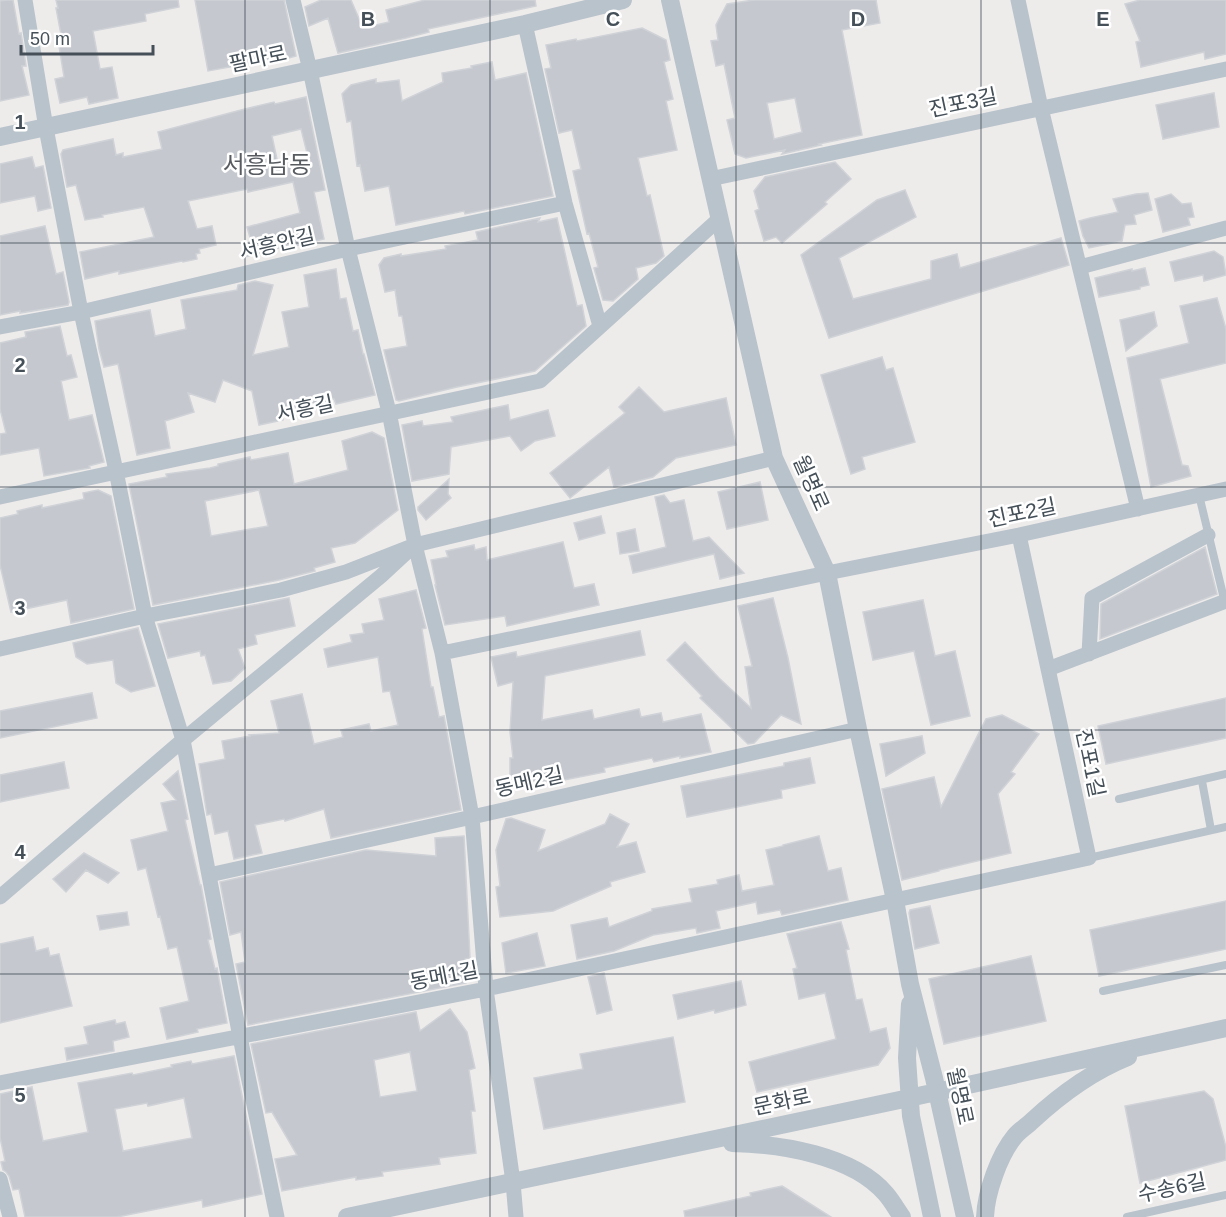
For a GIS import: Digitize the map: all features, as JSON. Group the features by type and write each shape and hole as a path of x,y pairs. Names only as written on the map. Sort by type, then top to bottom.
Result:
{"street":[{"path":"25,0 46,128 81,312 145,616 183,741 277,1217"},
{"path":"293,0 348,249 389,412 415,545 442,653 472,817 486,989 516,1217"},
{"name":"팔마로","path":"0,137 525,24 623,0"},
{"name":"월명로","path":"670,0 774,458 827,573 895,900 910,984 937,1092 964,1217"},
{"path":"1018,0 1041,108 1138,509"},
{"path":"525,24 565,203 600,326"},
{"name":"진포3길","path":"710,179 1226,69"},
{"name":"서흥안길","path":"0,327 81,312 348,249 565,203"},
{"name":"서흥길","path":"0,497 540,381 719,219"},
{"path":"1080,267 1226,228"},
{"path":"0,649 145,616 281,590 346,572 415,545 774,458"},
{"name":"진포2길","path":"442,653 1019,535 1226,489"},
{"name":"진포1길","path":"1019,535 1089,858"},
{"path":"1089,654 1092,598 1208,535"},
{"path":"0,897 415,545"},
{"path":"1048,669 1225,603"},
{"name":"동메2길","path":"209,875 858,729"},
{"path":"895,900 1089,858"},
{"name":"동메1길","path":"0,1083 486,989 895,900"},
{"name":"월명로","path":"910,984 907,1058 909,1098 932,1217"},
{"name":"문화로","path":"347,1217 1226,1029"},
{"path":"985,1217 986,1205 998,1165 1015,1137 1042,1112 1077,1085 1121,1059 1163,1042"},
{"path":"700,1143 753,1143 829,1158 860,1173 885,1193 902,1217"},
{"path":"0,1179 9,1217"}],"lane":[{"path":"1199,495 1225,603"},
{"path":"1119,799 1226,774"},
{"path":"1202,781 1211,830"},
{"path":"1089,858 1226,827"},
{"path":"1103,991 1226,965"},
{"name":"수송6길","path":"1127,1217 1226,1195"}],"building":[{"path":"13,0 19,34 21,33 26,66 22,66 29,95 0,101 0,1"},
{"path":"56,0 178,0 179,7 145,14 146,21 93,31 100,69 112,67 118,98 89,104 87,97 60,103 55,79 64,77 59,46 63,45"},
{"path":"195,0 284,0 296,56 274,62 273,59 208,71"},
{"path":"321,0 351,0 363,28 389,22 386,10 425,0 535,0 536,6 428,29 429,32 338,53 328,18 309,26 305,7"},
{"path":"754,0 876,0 880,23 842,30 862,135 782,154 785,150 746,158 735,154 727,120 735,118 724,64 716,66 711,41 718,40 716,25 727,4","holes":["795,98 802,132 774,139 767,103"]},
{"path":"1140,0 1226,0 1226,54 1205,59 1204,52 1141,67 1136,42 1140,41 1125,4"},
{"path":"642,28 666,40 670,60 664,62 673,99 666,101 677,150 638,158 647,196 650,195 664,256 656,263 636,268 638,279 613,301 603,300 594,268 598,267 589,233 587,234 573,171 581,169 572,130 559,133 545,69 551,68 546,45"},
{"path":"492,62 495,80 526,73 553,196 396,225 389,186 365,191 360,165 357,166 351,121 347,122 342,94 351,85 376,79 376,83 399,80 402,101 443,82 442,73"},
{"path":"1214,93 1219,127 1163,139 1156,105"},
{"path":"306,97 325,190 314,192 324,239 245,257 251,241 247,227 300,213 293,182 248,192 247,189 188,201 197,229 212,226 216,245 199,249 200,253 196,254 197,259 119,274 119,271 85,279 80,252 154,237 144,207 85,220 76,185 67,187 61,154 63,150 113,139 116,155 123,153 123,157 162,149 158,132 274,102 275,104","holes":["301,129 308,157 278,164 272,136"]},
{"path":"32,157 35,168 43,166 51,208 38,211 35,196 0,203 0,164"},
{"path":"835,162 851,179 825,202 827,204 782,243 776,237 764,241 755,211 759,209 754,191 765,177"},
{"path":"905,190 916,217 839,258 853,299 931,279 931,261 957,254 960,268 1061,238 1069,265 829,338 801,255 877,200"},
{"path":"1148,193 1152,210 1134,215 1136,224 1125,225 1122,241 1089,248 1079,221 1118,212 1113,199"},
{"path":"1171,194 1182,204 1191,203 1194,217 1188,218 1190,225 1163,232 1155,199"},
{"path":"540,218 538,222 557,218 577,306 582,305 586,326 535,371 396,400 384,350 407,346 395,290 385,292 379,265 384,258 446,249 445,246 478,240 476,232"},
{"path":"45,226 56,274 63,272 68,305 0,315 0,236"},
{"path":"1214,251 1223,257 1226,275 1204,281 1203,275 1175,281 1170,262"},
{"path":"1145,268 1149,285 1099,297 1095,278"},
{"path":"336,269 340,299 346,298 353,331 358,330 375,395 336,404 334,399 282,411 283,420 259,425 252,391 223,380 215,402 188,393 194,412 165,421 170,448 137,455 118,364 104,367 95,321 150,310 155,336 186,329 181,300 237,290 238,285 255,281 273,285 253,355 289,347 282,312 309,307 304,275"},
{"path":"1217,298 1226,329 1226,363 1160,379 1182,465 1188,466 1191,476 1151,487 1127,358 1189,343 1180,306"},
{"path":"1154,312 1157,326 1126,351 1120,320"},
{"path":"60,326 67,356 71,355 77,377 61,381 69,420 92,415 104,462 89,466 90,468 44,476 39,448 0,455 0,434 6,433 0,409 0,343 26,337 25,332"},
{"path":"882,357 886,370 893,368 915,442 862,457 865,469 851,474 821,375"},
{"path":"639,387 664,412 726,398 736,445 676,458 653,477 614,487 609,467 570,498 550,473 625,413 619,407"},
{"path":"508,405 510,420 548,410 555,436 535,441 521,451 510,436 451,447 449,474 412,481 402,425 422,421 423,426 453,422 451,417"},
{"path":"372,432 384,438 398,510 355,543 331,548 335,562 314,568 315,571 153,605 129,484 167,477 166,474 210,468 250,457 251,460 288,453 294,484 348,470 342,441","holes":["259,490 268,526 211,536 205,501"]},
{"path":"449,479 448,494 451,498 426,520 418,507"},
{"path":"760,482 768,520 727,529 718,492"},
{"path":"98,490 111,496 134,609 71,623 67,600 11,612 0,565 0,518 42,505 42,508 84,499 83,493"},
{"path":"664,495 670,503 684,500 693,541 709,537 744,573 720,579 714,554 633,573 629,556 666,547 655,497"},
{"path":"601,516 605,533 579,540 574,523"},
{"path":"635,529 639,551 620,554 617,533"},
{"path":"563,542 574,588 594,584 599,605 507,626 505,616 445,625 431,560 448,557 446,551 474,545 475,550 486,547 487,560"},
{"path":"1205,547 1217,594 1100,639 1101,604"},
{"path":"416,590 426,628 422,629 431,687 433,687 439,717 444,716 461,810 331,838 324,809 285,821 284,819 255,825 262,853 234,859 228,831 215,834 211,814 207,815 199,764 225,759 222,741 249,735 279,733 271,701 302,694 314,744 343,737 341,730 369,724 371,731 398,725 390,691 383,692 378,657 328,667 324,649 352,642 350,635 364,633 362,624 384,620 379,599"},
{"path":"289,598 295,626 255,635 257,644 238,649 245,668 231,681 213,684 205,655 201,656 200,651 168,658 158,624"},
{"path":"773,598 801,724 781,715 754,743 748,744 700,698 702,696 667,660 685,642 751,708 745,667 752,666 738,606"},
{"path":"923,600 935,656 955,651 970,716 931,725 914,651 873,660 863,612"},
{"path":"138,628 155,686 131,692 116,683 113,660 87,664 76,657 73,643"},
{"path":"640,631 645,655 545,676 542,720 592,710 594,719 639,709 641,717 661,713 663,722 701,714 711,752 654,762 652,758 604,768 605,772 559,781 510,781 510,758 513,758 510,732 513,682 498,686 491,657 516,652 517,657"},
{"path":"92,693 97,718 0,738 0,711"},
{"path":"1226,698 1226,738 1106,764 1098,726"},
{"path":"1002,715 1039,734 1011,772 1015,774 998,794 1011,853 902,880 882,789 934,777 941,807 986,719"},
{"path":"922,736 925,753 886,776 880,744"},
{"path":"810,758 815,783 781,790 782,798 687,817 681,786 784,766 784,763"},
{"path":"64,762 69,788 0,802 0,775"},
{"path":"178,771 188,819 185,820 211,939 208,940 215,969 217,968 227,1023 197,1029 198,1032 167,1039 160,1008 189,1001 177,947 168,949 146,868 138,870 131,840 168,831 161,803 176,800 163,784"},
{"path":"610,814 629,824 617,847 636,842 645,872 610,882 611,886 553,911 500,917 496,887 500,886 496,850 506,819 511,818 545,830 538,851 605,824"},
{"path":"464,836 470,958 465,959 466,983 248,1025 236,964 245,962 241,932 230,935 220,882 366,850 436,856 435,838"},
{"path":"819,836 828,871 841,868 848,900 782,915 780,910 758,914 756,902 716,911 720,928 697,933 696,928 653,935 614,951 577,959 571,925 607,918 609,927 652,911 652,909 692,902 689,889 718,884 717,880 739,875 742,891 774,885 766,850"},
{"path":"84,853 119,873 108,883 86,870 66,892 53,879"},
{"path":"1226,901 1226,949 1099,976 1090,930"},
{"path":"930,906 939,943 915,949 910,910"},
{"path":"127,912 129,925 100,930 97,916"},
{"path":"841,922 849,949 846,950 856,1000 862,999 870,1032 886,1028 890,1048 878,1065 757,1092 749,1062 836,1039 825,993 799,999 793,969 797,968 787,934"},
{"path":"537,933 545,966 506,973 502,943"},
{"path":"33,937 36,951 48,948 50,956 59,954 72,1006 0,1023 0,944"},
{"path":"1031,956 1046,1021 944,1044 929,979"},
{"path":"604,973 612,1010 597,1014 588,977"},
{"path":"741,981 746,1005 678,1019 673,995"},
{"path":"450,1009 467,1032 475,1068 469,1070 475,1111 471,1111 476,1153 439,1158 440,1164 382,1172 383,1176 356,1180 356,1177 282,1191 275,1159 297,1155 272,1112 266,1113 251,1044 416,1012 420,1031","holes":["410,1052 417,1091 380,1097 374,1060"]},
{"path":"115,1020 116,1024 125,1022 129,1037 113,1041 114,1051 67,1060 65,1048 88,1044 84,1027"},
{"path":"673,1037 685,1102 544,1129 534,1078 583,1069 580,1054"},
{"path":"234,1056 262,1194 203,1207 202,1200 117,1217 25,1217 19,1189 13,1190 9,1176 3,1170 1,1162 5,1161 0,1137 0,1094 32,1087 43,1141 88,1132 78,1083 132,1073 133,1075 191,1061 192,1064","holes":["184,1098 192,1138 123,1151 115,1109 147,1103 148,1106"]},
{"path":"1204,1091 1213,1099 1226,1147 1226,1160 1140,1183 1125,1106"},
{"path":"782,1186 831,1217 685,1217 684,1211 751,1196 750,1193"}],"district":[{"name":"서흥남동","path":"267,165"}]}
